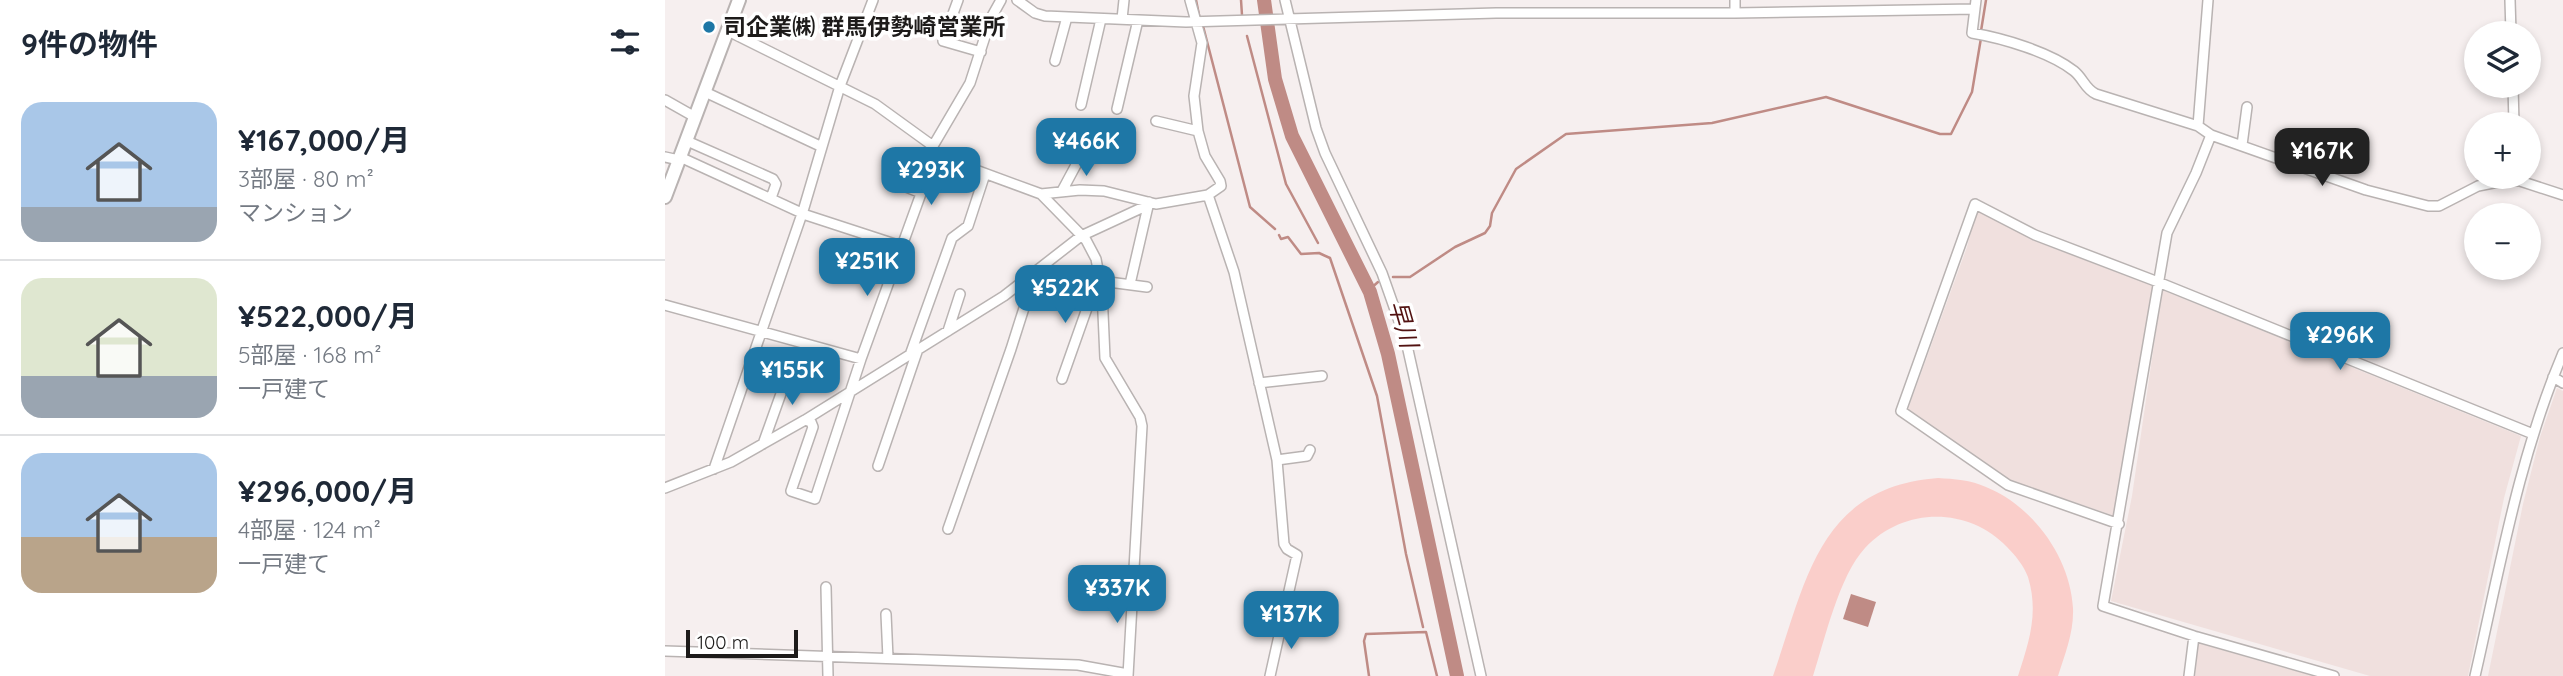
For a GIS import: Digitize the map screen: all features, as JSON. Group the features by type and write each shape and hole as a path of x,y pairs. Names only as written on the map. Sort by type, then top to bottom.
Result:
{"main road":[{"path":"665,197 740,0"}],"street":[{"path":"714,469 803,211 820,146 840,86 873,0"},
{"path":"958,0 943,41 981,52"},
{"path":"805,420 811,422 813,427 791,491 815,499 934,151 970,83 991,18 1001,0"},
{"path":"1017,0 1035,13 1067,17 1195,21 1496,13 1735,13 1976,4 1972,33 2038,52 2073,70 2090,91 2096,94 2198,126 2211,135 2366,190 2434,207 2472,189"},
{"path":"1122,19 1123,0"},
{"path":"665,488 714,469 805,420 1026,280 1081,236 1148,204 1208,195 1219,188 1220,181 1205,156 1198,131 1195,96 1202,43 1190,0"},
{"path":"1285,0 1286,20 1321,141 1382,273 1406,341 1481,676"},
{"path":"1735,0 1735,13"},
{"path":"2198,126 2209,0"},
{"path":"2510,0 2511,21"},
{"path":"1055,61 1067,17"},
{"path":"1081,105 1101,19"},
{"path":"1117,109 1138,20"},
{"path":"665,651 1079,665 1128,675 1142,426 1140,417 1105,358 1101,279 1096,259 1081,236 1041,194 985,174 934,151 875,104 728,31"},
{"path":"705,92 820,146"},
{"path":"665,100 695,117"},
{"path":"2242,145 2247,107"},
{"path":"1156,121 1198,131"},
{"path":"2211,135 2167,233 2103,606 2194,636 2334,676"},
{"path":"687,141 773,179 776,184 771,198"},
{"path":"1062,191 1084,150"},
{"path":"665,157 680,158 818,219 901,246"},
{"path":"879,466 952,239 968,226 985,174"},
{"path":"891,181 921,193"},
{"path":"2541,187 2563,195"},
{"path":"1041,194 1104,191 1148,204"},
{"path":"1208,195 1234,272 1277,460 1284,544 1297,555 1270,676"},
{"path":"1130,284 1148,204"},
{"path":"2119,524 2008,485 1903,414 1901,408 1975,204 2035,235 2533,434"},
{"path":"948,529 1031,286 1026,280"},
{"path":"1062,379 1097,280 1147,287"},
{"path":"948,331 961,294"},
{"path":"665,305 861,359"},
{"path":"2475,676 2515,495 2533,434 2563,353"},
{"path":"763,444 793,360"},
{"path":"1259,383 1322,376"},
{"path":"2553,377 2563,383"},
{"path":"1277,460 1307,456 1310,450"},
{"path":"827,587 828,676"},
{"path":"1255,611 1283,620"},
{"path":"886,614 888,658"},
{"path":"2189,676 2194,636"}],"shaded area":[{"path":"1977,208 2032,240 2153,286 2115,516 2009,480 1908,409 1967,247"},
{"path":"2162,290 2521,436 2504,498 2468,676 2370,676 2111,601 2132,496"},
{"path":"2557,388 2563,391 2563,676 2488,676 2523,504 2540,437"},
{"path":"1938,478 1974,483 2003,496 2033,520 2057,552 2065,570 2073,608 2071,634 2058,676 2018,676 2029,639 2033,603 2028,577 2016,557 1991,534 1974,524 1955,518 1936,517 1916,519 1898,525 1865,548 1840,591 1813,676 1773,676 1808,574 1823,545 1842,520 1866,500 1898,485"},
{"path":"1851,594 1876,602 1868,627 1843,619"},
{"path":"2198,643 2313,676 2195,676"}],"waterway":[{"path":"1196,0 1199,15"},
{"path":"1241,0 1242,15"},
{"name":"早川","path":"1264,0 1275,79 1292,136 1370,292 1388,354 1457,676"},
{"path":"1981,31 1986,0"},
{"path":"1203,26 1250,207 1275,229"},
{"path":"1247,36 1286,184 1318,243"},
{"path":"1393,277 1410,277 1455,247 1485,233 1490,226 1492,213 1516,169 1566,134 1712,123 1826,97 1940,134 1951,134 1972,92 1981,38"},
{"path":"1279,235 1281,239 1288,237 1301,254 1319,253 1330,258 1377,396 1406,554 1423,627"},
{"path":"1369,290 1378,282"},
{"path":"1369,676 1364,641 1366,634 1426,632 1437,676"}],"place":[{"name":"司企業㈱ 群馬伊勢崎営業所","path":"709,27"}]}
